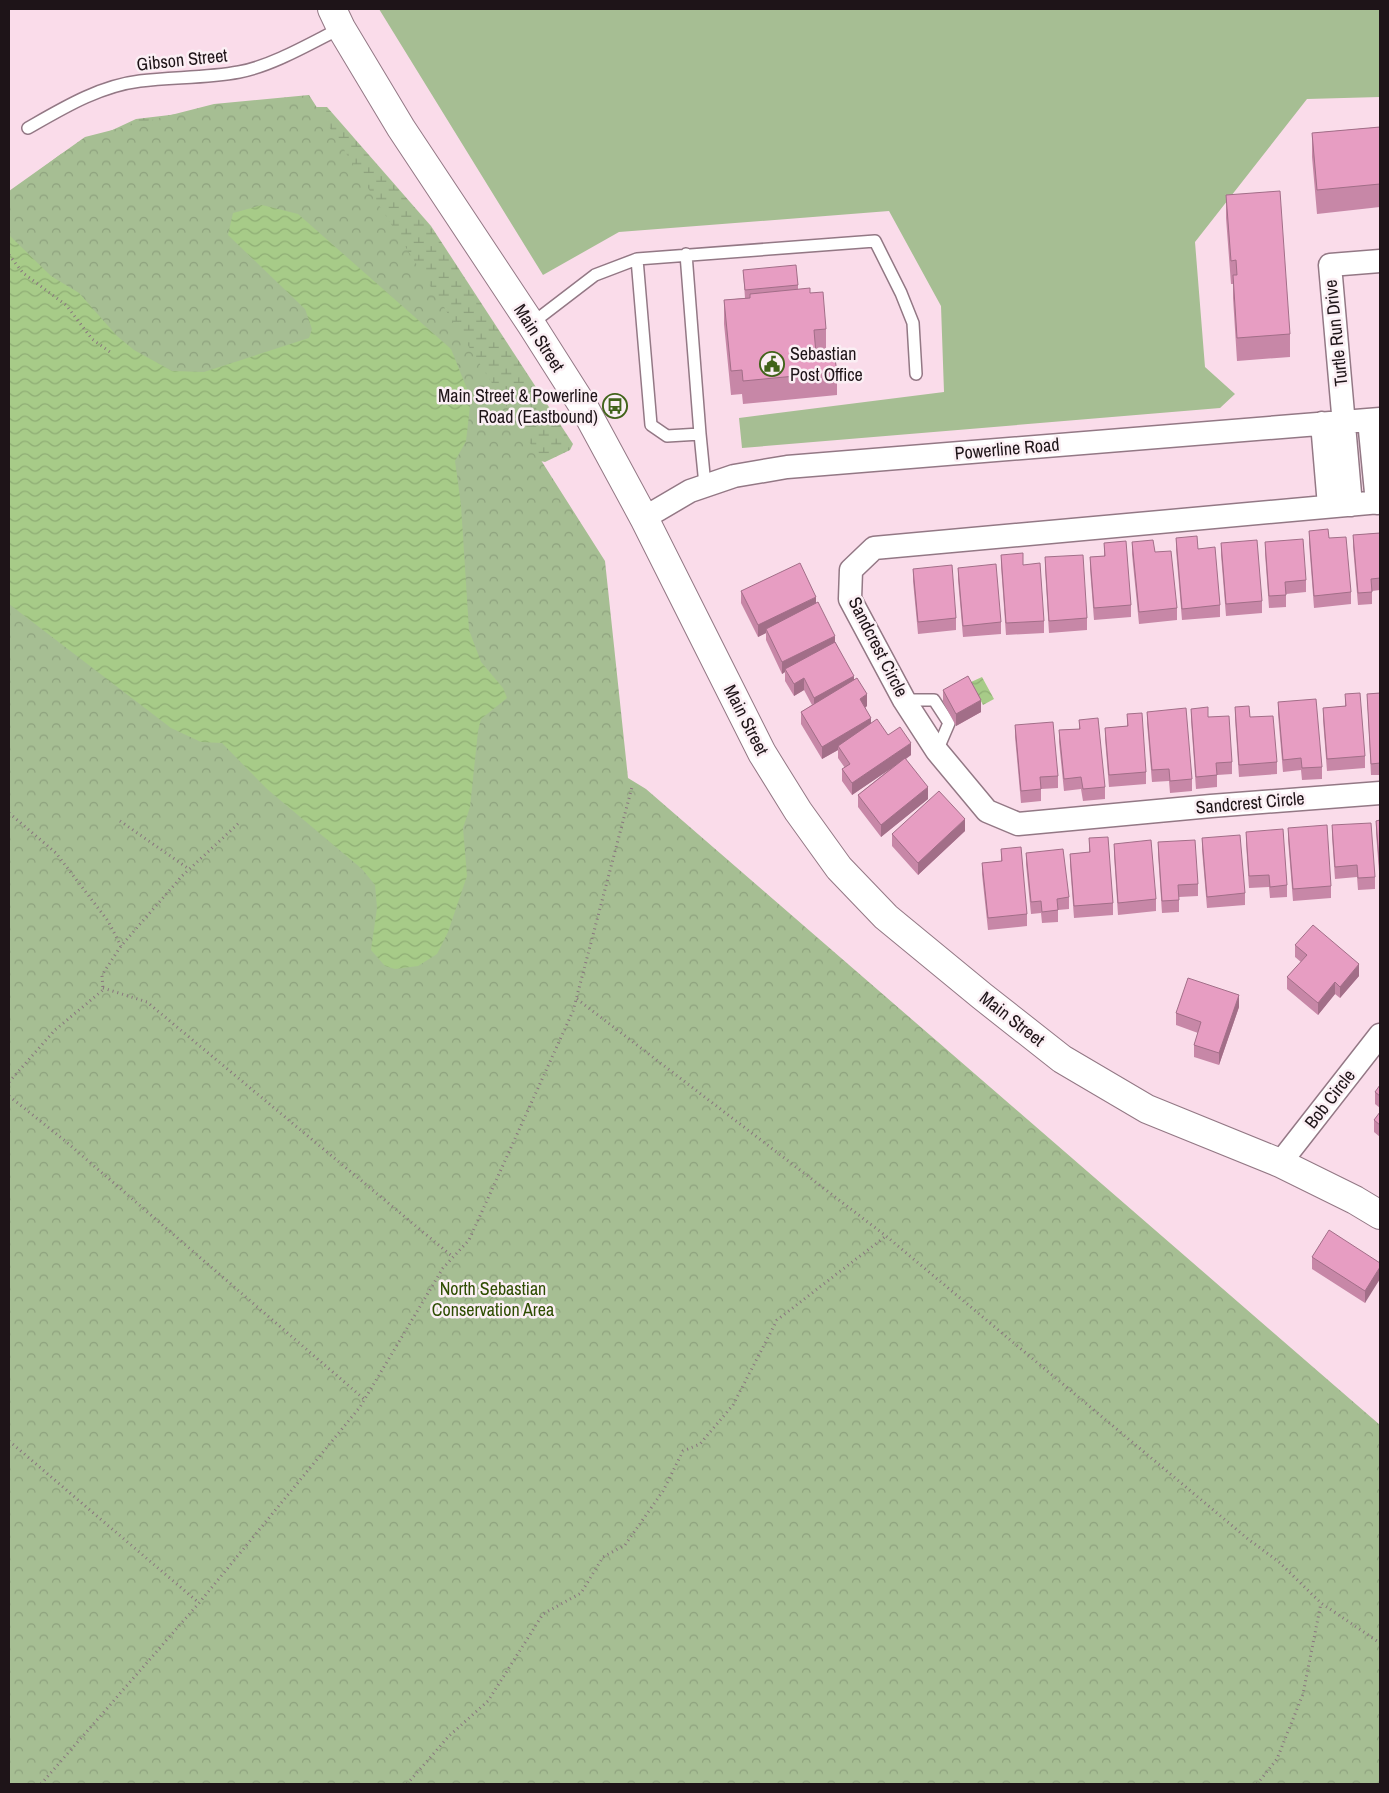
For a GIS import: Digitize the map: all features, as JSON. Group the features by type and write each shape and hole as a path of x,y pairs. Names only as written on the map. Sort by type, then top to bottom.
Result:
{"street":[{"name":"Main Street","path":"337,19 401,128 584,409 644,518 767,762 798,811 839,868 886,917 1062,1059 1147,1109 1280,1163 1355,1200 1380,1215"},
{"name":"Turtle Run Drive","path":"1345,422 1330,265 1380,261"},
{"name":"Powerline Road","path":"644,518 690,491 705,485 734,476 787,466 1374,419"},
{"path":"1374,419 1379,503"},
{"path":"1340,506 1345,422"},
{"path":"1322,423 1340,506"},
{"name":"Sandcrest Circle","path":"1379,503 874,548 852,570 850,598 904,700 937,751 987,811 1018,824 1380,793"},
{"name":"Bob Circle","path":"1280,1163 1380,1035"}],"lane":[{"name":"Gibson Street","path":"28,128 98,91 138,81 240,72 274,60 337,19"},
{"path":"530,324 595,275 637,259 875,240 901,293 913,323 916,374"},
{"path":"686,254 705,485"},
{"path":"637,259 651,425 668,436 700,434"}],"path":[{"path":"9,255 23,273 66,305 92,339 110,352"},
{"path":"41,1784 199,1603 360,1407 443,1268 469,1240 573,1011 632,787"},
{"path":"9,813 56,853 108,921 121,946"},
{"path":"120,821 189,869"},
{"path":"9,1082 55,1030 103,990 102,975 121,946 189,869 240,822"},
{"path":"103,988 147,1002 453,1257"},
{"path":"576,999 886,1236 1248,1540 1279,1562 1321,1603 1380,1643"},
{"path":"9,1096 79,1153 364,1399"},
{"path":"406,1784 449,1736 488,1701 543,1614 581,1593 603,1557 624,1545 662,1491 683,1451 700,1444 733,1405 777,1320 886,1236"},
{"path":"9,1441 199,1603"},
{"path":"1257,1784 1277,1759 1303,1694 1321,1603"}],"green space":[{"path":"379,9 1380,9 1380,97 1307,99 1195,242 1205,367 1235,394 1220,408 742,448 739,418 944,392 941,306 889,211 619,232 543,275"},
{"name":"North Sebastian Conservation Area","path":"309,95 605,561 628,778 646,789 1380,1425 1380,1784 9,1784 9,191 85,137 214,104"},
{"path":"237,107 327,107 431,226 573,444 570,450 545,462 513,455 9,193 61,154 136,119"}],"water":[{"path":"262,205 298,214 451,349 469,394 470,406 466,441 455,461 461,505 469,630 481,662 503,688 507,698 481,719 478,731 470,807 463,828 467,876 448,932 437,954 418,966 395,969 385,966 371,950 377,908 375,885 362,869 267,789 222,743 201,742 171,728 9,604 9,235 51,276 79,293 117,336 134,350 172,371 204,372 309,338 312,329 305,309 228,235 233,213"},
{"path":"982,677 994,699 983,705 971,682"}],"building":[{"path":"1380,127 1380,184 1317,190 1312,133"},
{"path":"1280,191 1290,334 1237,338 1233,275 1237,275 1236,260 1231,261 1226,195"},
{"path":"796,265 798,285 745,290 743,270"},
{"name":"Sebastian Post Office","path":"810,288 810,293 823,292 826,329 814,330 816,354 834,352 837,372 743,381 742,370 731,371 724,300 750,298 750,294"},
{"path":"1328,529 1329,538 1346,537 1351,592 1314,596 1309,531"},
{"path":"1380,533 1380,578 1371,579 1372,592 1358,593 1353,535"},
{"path":"1197,536 1198,549 1215,547 1220,605 1182,609 1176,538"},
{"path":"1303,539 1306,580 1285,582 1286,595 1269,596 1265,542"},
{"path":"1153,540 1155,552 1171,551 1177,608 1139,612 1132,542"},
{"path":"1257,540 1262,601 1226,604 1221,543"},
{"path":"1126,541 1131,605 1094,608 1090,557 1105,556 1104,543"},
{"path":"1023,553 1023,565 1040,563 1044,621 1006,623 1001,555"},
{"path":"1083,555 1087,618 1049,621 1045,557"},
{"path":"800,563 816,597 758,625 741,591"},
{"path":"996,564 1001,622 963,626 958,568"},
{"path":"952,565 956,618 918,622 913,569"},
{"path":"818,602 835,636 782,662 766,629"},
{"path":"835,642 854,676 814,698 804,678 794,684 785,669"},
{"path":"968,676 981,700 956,714 943,690"},
{"path":"857,678 867,694 860,699 871,718 822,747 801,712"},
{"path":"1360,693 1365,756 1327,759 1323,708 1346,706 1345,694"},
{"path":"1380,693 1380,763 1371,764 1367,694"},
{"path":"1316,699 1322,767 1302,768 1301,758 1283,760 1278,702"},
{"path":"1249,706 1250,717 1273,716 1277,762 1239,765 1235,707"},
{"path":"1208,707 1208,717 1229,716 1232,762 1216,763 1217,775 1196,777 1191,709"},
{"path":"1186,708 1192,779 1170,781 1169,769 1152,770 1147,712"},
{"path":"1142,713 1146,772 1109,775 1105,728 1128,726 1127,714"},
{"path":"1098,718 1105,787 1083,789 1081,777 1064,779 1059,730 1080,729 1079,720"},
{"path":"877,719 888,735 900,727 911,743 852,783 842,769 850,764 838,746"},
{"path":"1053,722 1058,776 1040,777 1041,789 1021,791 1015,725"},
{"path":"905,758 928,787 881,825 858,795"},
{"path":"939,791 965,819 918,863 892,834"},
{"path":"1380,820 1380,872 1376,821"},
{"path":"1371,823 1375,877 1358,878 1357,865 1335,867 1332,825"},
{"path":"1327,825 1331,886 1293,889 1288,828"},
{"path":"1283,829 1287,885 1270,887 1269,875 1249,876 1246,832"},
{"path":"1240,835 1245,893 1207,897 1202,838"},
{"path":"1108,837 1113,903 1074,906 1070,854 1090,852 1089,838"},
{"path":"1151,840 1156,899 1118,903 1114,844"},
{"path":"1195,840 1198,884 1178,885 1179,900 1162,901 1158,842"},
{"path":"1021,847 1027,914 988,918 982,863 1002,861 1001,849"},
{"path":"1063,849 1069,897 1057,899 1058,910 1042,912 1041,901 1031,902 1026,853"},
{"path":"1313,925 1359,964 1340,987 1335,982 1318,1003 1287,977 1307,955 1295,945"},
{"path":"1188,978 1239,995 1219,1053 1194,1045 1201,1022 1176,1013"},
{"path":"1380,1085 1380,1096 1375,1092"},
{"path":"1380,1112 1380,1125 1374,1120"},
{"path":"1329,1230 1380,1263 1380,1267 1365,1291 1312,1257"}],"place":[{"name":"Sebastian Post Office","path":"772,364"},
{"name":"Main Street & Powerline Road (Eastbound)","path":"615,406"}]}
